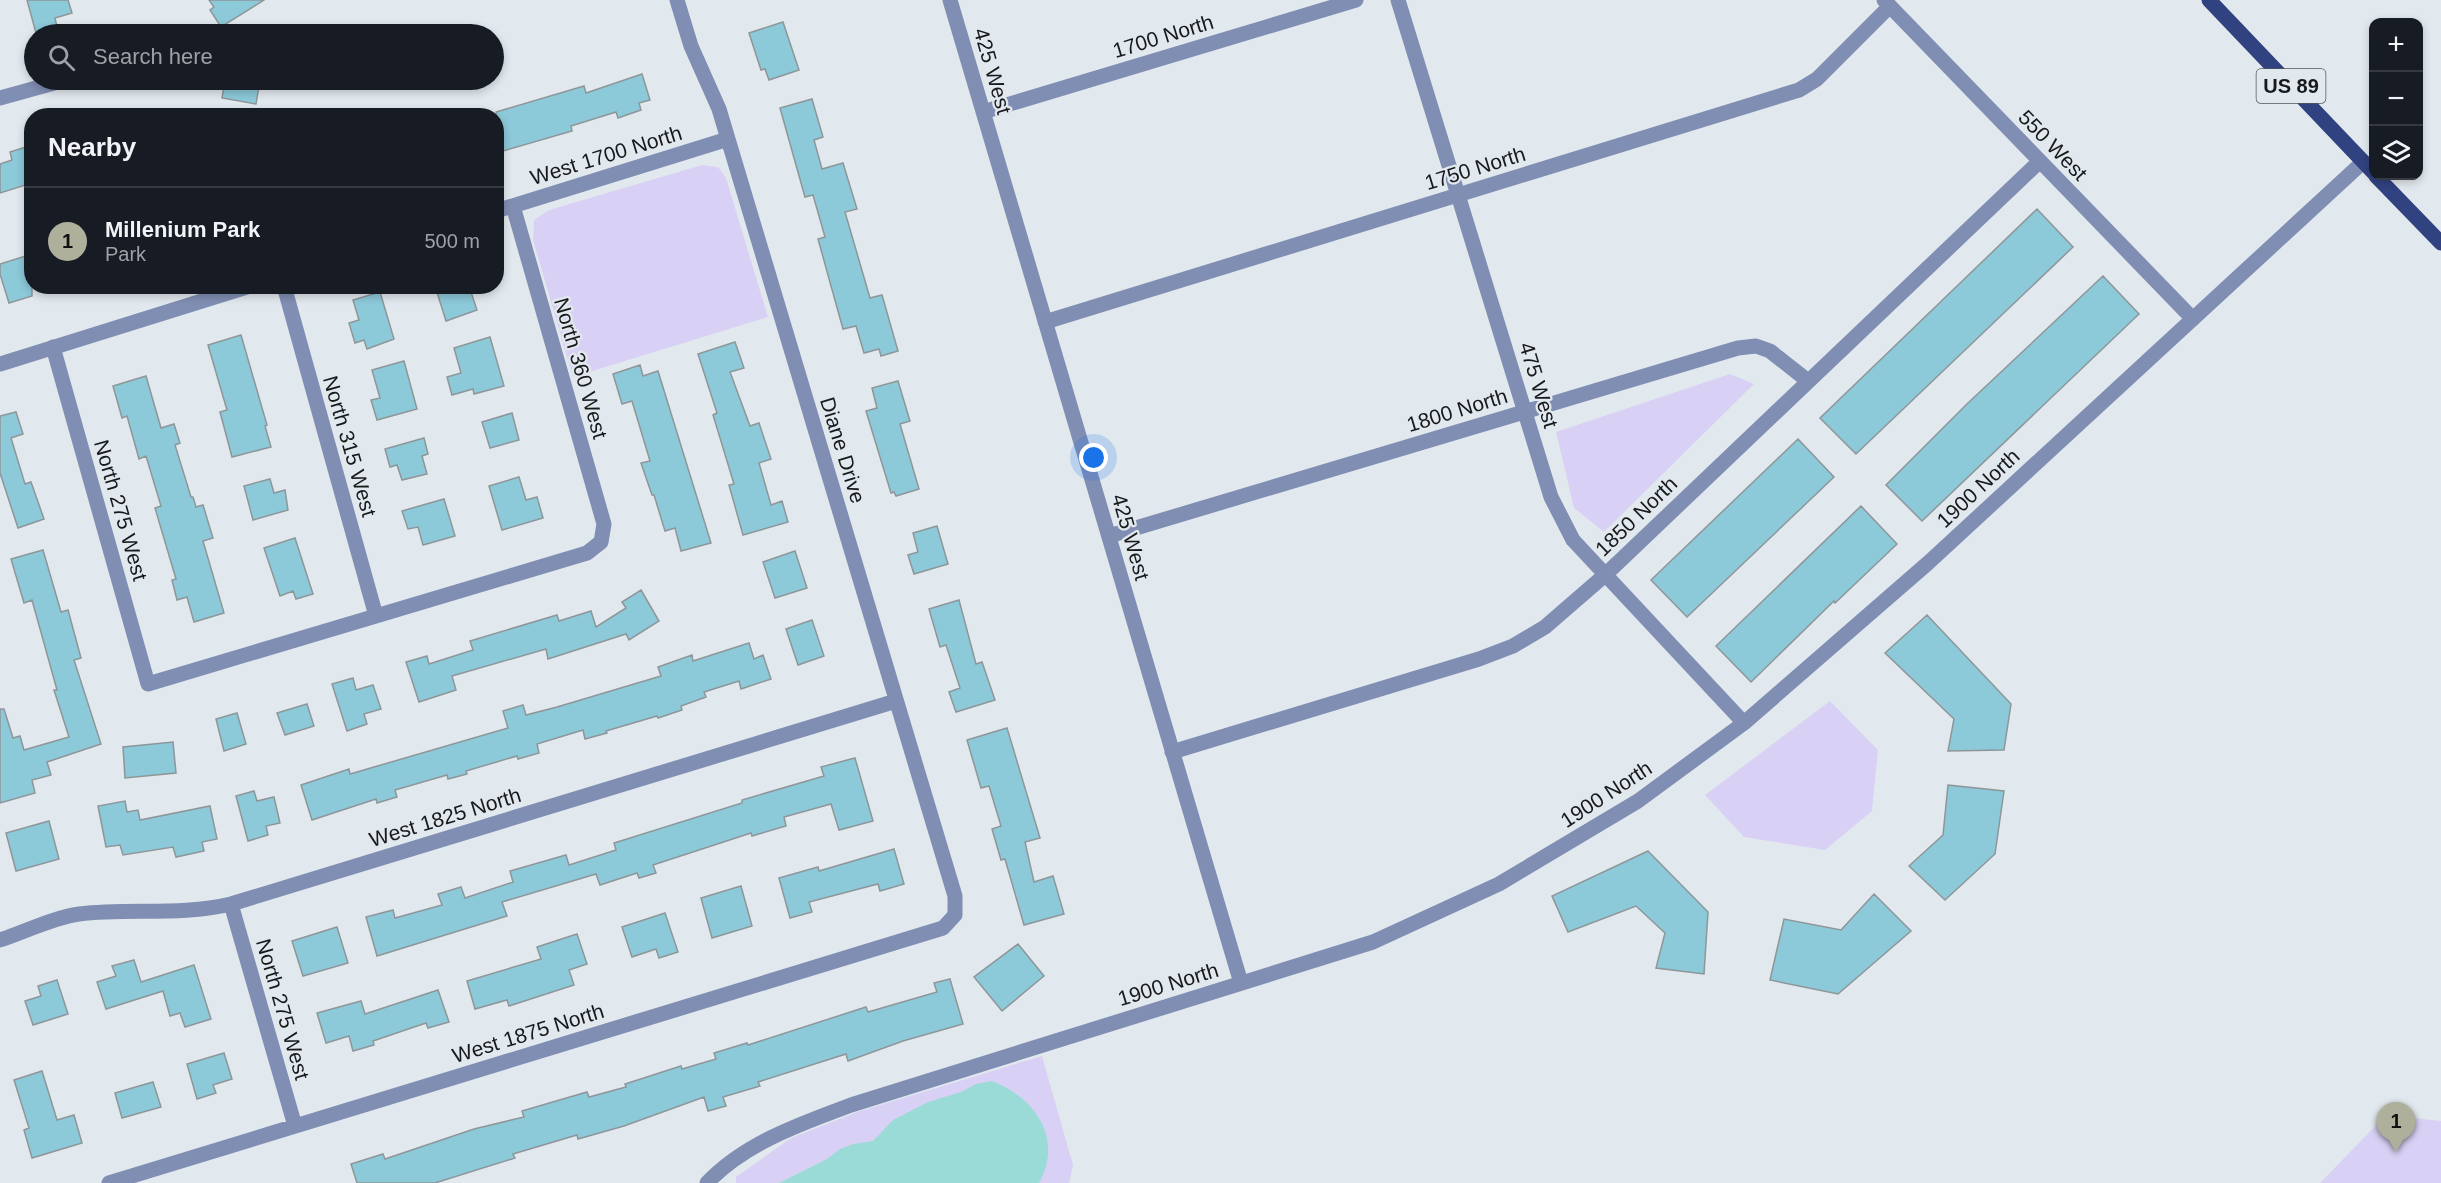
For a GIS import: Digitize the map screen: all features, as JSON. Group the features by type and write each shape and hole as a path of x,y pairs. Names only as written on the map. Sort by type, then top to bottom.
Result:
{"main road":[{"name":"US 89","path":"2209,0 2369,168"},
{"name":"US 89","path":"2381,180 2441,243"}],"street":[{"name":"Diane Drive","path":"677,0 691,46 719,110 728,139 955,897 955,915"},
{"name":"425 West","path":"950,0 1241,983"},
{"name":"1700 North","path":"983,112 1356,0"},
{"name":"475 West","path":"1398,0 1556,506 1573,540 1744,723"},
{"name":"1750 North","path":"1045,322 1798,90 1817,79 1887,3"},
{"name":"550 West","path":"1887,3 2193,319"},
{"path":"0,98 29,90"},
{"name":"West 1700 North","path":"504,209 728,139"},
{"name":"1850 North","path":"1172,752 1479,659 1513,646 1545,627 1605,575 2040,161"},
{"name":"1900 North","path":"707,1183 720,1170 782,1130 792,1126 851,1105 1373,942 1498,884 1638,801 1744,723 1936,555 2193,319 2369,172"},
{"name":"North 360 West","path":"376,616 587,553 601,542 604,524 513,206"},
{"path":"0,364 225,294"},
{"name":"North 315 West","path":"286,294 376,616"},
{"name":"1800 North","path":"1109,536 1738,348 1756,346 1770,351 1808,381"},
{"name":"North 275 West","path":"53,348 148,684 376,616"},
{"name":"West 1825 North","path":"0,940 76,914 114,910 205,910 231,904 896,701"},
{"name":"North 275 West","path":"231,904 295,1126"},
{"name":"West 1875 North","path":"109,1183 943,928 955,915"}],"shaded area":[{"path":"702,165 718,167 726,178 768,317 573,377 533,240 534,220 549,210"},
{"path":"1730,374 1754,384 1604,532 1574,508 1556,432"},
{"path":"1830,701 1878,750 1872,811 1825,850 1744,837 1705,795"},
{"path":"1042,1056 1073,1165 1069,1183 736,1183 736,1177 791,1138 857,1112"},
{"path":"992,1081 1021,1098 1041,1122 1048,1151 1046,1167 1039,1183 779,1183 827,1159 840,1149 873,1141 893,1120 928,1102 961,1092 976,1084"},
{"path":"2386,1115 2441,1121 2441,1183 2320,1183"}],"building":[{"path":"27,0 68,0 72,13 55,18 56,24 34,24"},
{"path":"209,0 264,0 226,24 219,24 210,10 214,7"},
{"path":"783,22 799,70 769,80 765,69 761,70 749,33"},
{"path":"642,74 650,100 639,103 641,110 618,118 616,112 571,126 572,131 504,151 504,110 584,86 586,93"},
{"path":"223,90 258,90 256,104 222,98"},
{"path":"812,99 823,137 814,140 822,169 843,163 857,209 845,212 870,298 882,295 898,351 881,356 879,349 864,353 856,326 843,329 818,239 825,237 813,195 805,197 780,108"},
{"path":"24,148 24,186 0,193 0,164 12,160 10,152"},
{"path":"2037,209 2073,247 1856,454 1820,418"},
{"path":"24,256 24,294 32,294 32,296 9,303 0,274 0,264"},
{"path":"2103,276 2139,314 1922,521 1886,485 1968,403"},
{"path":"381,294 394,339 367,349 364,340 355,343 349,323 359,320 353,300"},
{"path":"438,294 472,294 477,310 446,321"},
{"path":"241,335 267,425 265,426 271,447 232,457 220,412 227,410 208,345"},
{"path":"490,337 504,386 474,394 473,389 452,395 447,377 461,373 454,348"},
{"path":"735,342 744,368 730,372 750,426 759,423 771,459 759,463 771,505 782,501 788,522 743,535 729,485 734,484 713,415 717,413 698,354"},
{"path":"404,361 417,409 377,420 371,400 380,398 372,370"},
{"path":"640,365 643,376 658,371 711,543 681,551 675,528 665,531 641,463 650,461 632,401 622,404 613,374"},
{"path":"146,376 161,428 174,424 180,443 175,445 191,497 196,507 203,505 213,538 203,541 224,613 194,622 187,597 177,600 172,580 176,579 155,508 161,506 146,456 139,459 127,416 122,418 113,386"},
{"path":"898,381 910,421 900,424 919,489 896,496 894,492 891,493 866,411 877,408 872,388"},
{"path":"16,412 23,434 11,438 25,484 31,482 44,519 18,528 0,473 0,416"},
{"path":"512,413 519,440 490,448 482,422"},
{"path":"424,438 428,454 422,456 427,474 402,480 397,465 390,467 385,449"},
{"path":"1798,439 1834,477 1687,617 1651,580"},
{"path":"519,477 526,500 537,497 543,518 502,530 489,486"},
{"path":"270,479 274,493 285,490 288,510 253,520 244,486"},
{"path":"444,499 455,536 423,545 418,527 408,529 402,511"},
{"path":"1861,506 1897,544 1835,603 1834,601 1751,682 1716,646"},
{"path":"937,526 948,564 914,574 908,555 918,552 913,533"},
{"path":"295,538 313,594 296,599 293,591 280,596 264,548"},
{"path":"43,550 61,612 68,610 81,658 74,660 101,744 47,762 51,775 32,780 35,793 0,803 0,709 4,709 13,738 20,736 24,750 69,737 54,690 57,690 32,600 24,603 11,559"},
{"path":"795,551 807,588 775,598 763,562"},
{"path":"641,590 659,621 629,640 626,634 548,659 546,649 452,676 456,690 419,702 406,662 427,656 429,664 473,650 470,641 557,615 559,621 591,611 596,627 626,608 622,602"},
{"path":"959,600 976,664 982,662 995,700 956,712 949,692 960,688 946,645 940,647 929,609"},
{"path":"1927,615 2011,704 2004,750 1948,751 1954,719 1885,653"},
{"path":"812,620 824,656 798,665 786,629"},
{"path":"749,643 754,659 763,655 771,679 741,689 739,681 704,692 706,697 681,706 682,710 658,718 657,716 585,739 583,730 537,744 539,753 518,759 517,756 466,771 467,774 448,779 447,775 395,790 397,797 377,803 376,799 312,820 301,785 349,769 350,774 508,728 503,711 523,705 526,715 557,707 661,676 658,667 692,655 693,661"},
{"path":"353,678 356,690 373,685 381,709 364,714 367,724 347,731 332,684"},
{"path":"307,704 314,726 285,735 277,713"},
{"path":"237,713 246,744 224,751 216,719"},
{"path":"1007,728 1040,838 1025,842 1034,882 1053,876 1064,914 1024,925 1005,859 1001,860 992,829 1001,826 989,786 981,788 967,740"},
{"path":"173,742 176,773 125,778 123,747"},
{"path":"855,758 873,821 839,830 831,804 784,817 786,826 752,836 751,833 653,865 656,873 639,878 637,873 600,885 596,874 502,902 507,916 377,956 366,917 393,910 395,918 442,905 438,894 461,887 465,898 513,882 510,871 566,855 569,865 616,850 614,843 742,803 742,800 824,776 821,767"},
{"path":"1948,785 2004,791 1995,854 1945,900 1909,866 1943,835"},
{"path":"254,791 257,801 274,797 280,823 266,826 268,835 248,841 236,796"},
{"path":"125,801 127,812 138,810 140,820 210,806 217,839 202,842 204,851 176,857 173,847 123,855 120,845 106,847 98,806"},
{"path":"49,821 59,859 16,871 6,833"},
{"path":"894,849 904,884 880,891 878,884 809,902 812,912 790,918 779,878 818,867 819,871"},
{"path":"1648,851 1708,912 1704,974 1656,968 1665,933 1636,906 1568,932 1552,896"},
{"path":"741,886 752,926 712,938 701,898"},
{"path":"1874,894 1911,931 1838,994 1770,980 1784,919 1841,930"},
{"path":"665,913 678,952 659,958 656,949 632,957 622,927"},
{"path":"337,927 348,963 303,976 292,941"},
{"path":"577,934 587,964 569,970 574,985 509,1006 507,1000 475,1009 467,981 541,959 537,947"},
{"path":"1018,944 1044,976 1002,1011 974,977"},
{"path":"134,960 141,982 194,965 211,1019 185,1027 180,1013 170,1016 163,991 106,1009 97,982 116,976 112,966"},
{"path":"950,979 963,1024 903,1041 848,1061 846,1054 758,1082 760,1086 723,1097 726,1106 708,1111 704,1097 624,1126 578,1139 577,1135 513,1154 515,1158 435,1183 357,1183 351,1164 383,1154 385,1159 474,1129 524,1117 522,1111 587,1092 589,1097 626,1087 625,1084 681,1066 682,1069 716,1059 714,1053 747,1043 748,1045 866,1007 868,1012 937,992 934,983"},
{"path":"57,980 68,1014 33,1025 25,1001 41,996 38,986"},
{"path":"438,990 449,1022 428,1028 426,1023 373,1041 374,1045 353,1051 349,1036 326,1043 317,1013 361,1001 365,1014"},
{"path":"224,1053 232,1079 213,1085 216,1093 197,1099 187,1064"},
{"path":"42,1071 57,1120 74,1115 82,1143 32,1158 24,1130 29,1128 14,1080"},
{"path":"153,1082 161,1107 122,1118 115,1093"}],"place":[{"name":"Millenium Park","path":"2396,1152"}]}
